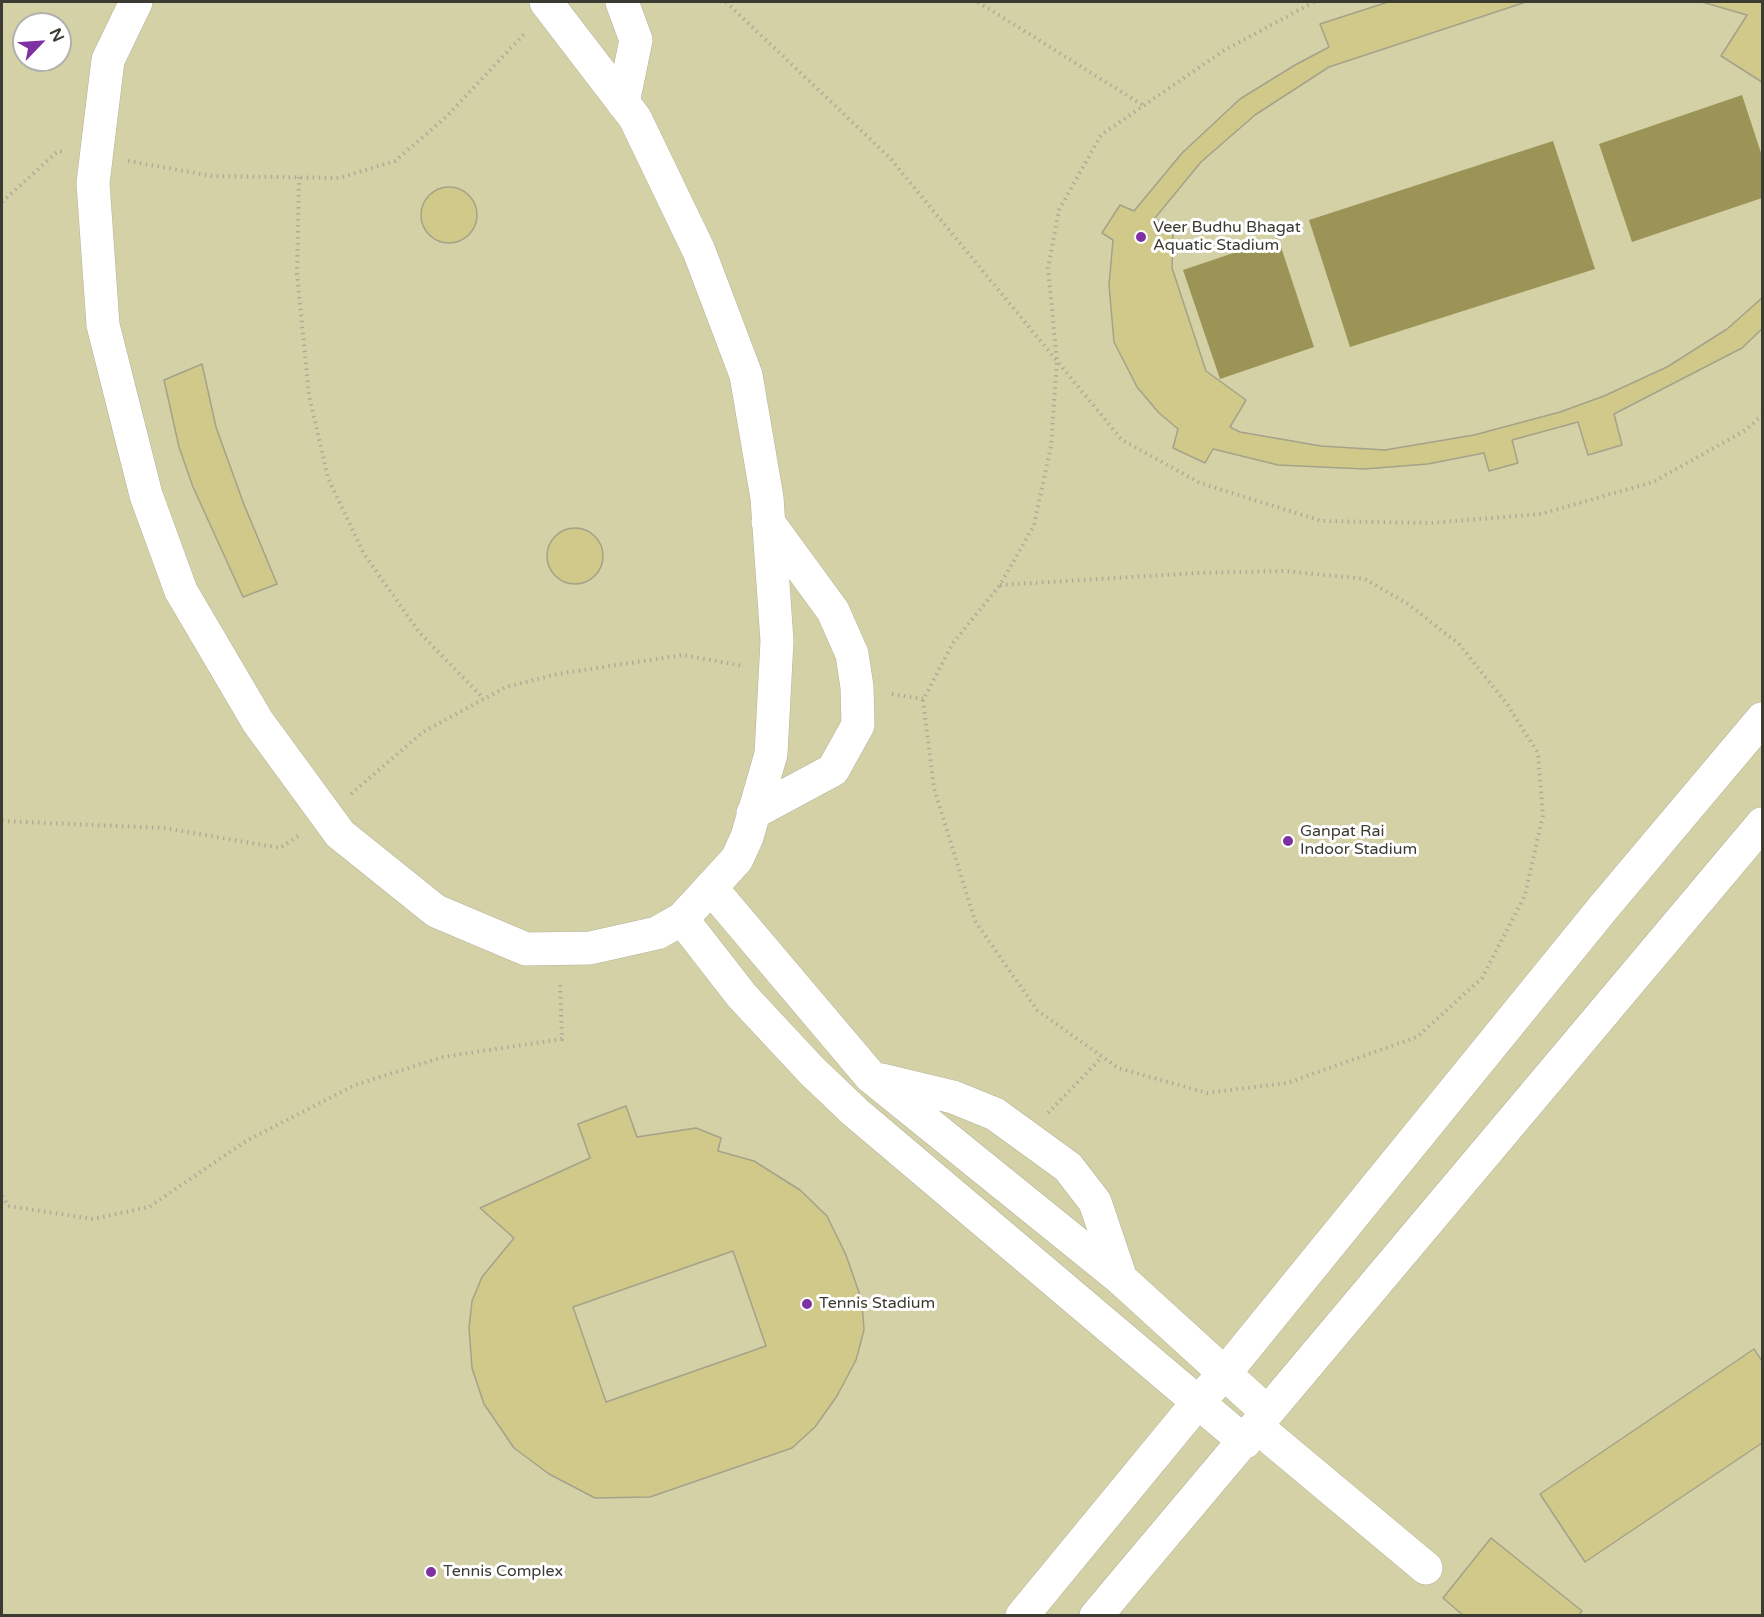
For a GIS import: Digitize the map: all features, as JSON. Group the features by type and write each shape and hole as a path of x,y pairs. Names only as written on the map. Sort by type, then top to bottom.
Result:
{"street":[{"path":"136,2 108,60 93,183 103,325 146,495 181,591 258,722 340,834 436,911 526,949 560,949 590,948 657,933 682,919 737,860 771,754 777,641 768,522 746,375 699,251 635,118 547,3"},
{"path":"622,2 636,40 624,103"},
{"path":"753,813 833,770 858,725 857,687 852,654 833,611 768,522"},
{"path":"1022,1616 1198,1402 1225,1373 1595,918 1762,719"},
{"path":"1096,1616 1762,824"},
{"path":"712,889 871,1077 1121,1279 1225,1373 1256,1427"},
{"path":"682,919 742,996 812,1071 855,1112 1198,1402 1256,1427 1426,1568"},
{"path":"871,1077 953,1097 995,1114 1068,1167 1095,1202 1121,1279"}],"path":[{"path":"726,2 889,157 1122,440 1200,483 1322,521 1430,523 1541,514 1653,482 1746,430 1762,415"},
{"path":"978,2 1144,106"},
{"path":"1000,585 1197,573 1285,571 1365,579 1408,604 1459,644 1507,704 1538,753 1543,815 1525,895 1482,978 1417,1037 1287,1083 1207,1093 1118,1068 1037,1010 975,921 934,788 923,699 953,642 1000,585 1034,525 1051,446 1057,361 1048,268 1059,210 1101,135 1223,51 1314,2"},
{"path":"2,202 58,151 212,176 339,178 395,161 446,117 506,56 547,3"},
{"path":"299,177 297,274 309,395 328,478 364,554 419,632 484,699"},
{"path":"2,821 164,828 280,848 327,816 423,732 506,687 557,674 683,655 776,672"},
{"path":"857,687 923,699"},
{"path":"2,1196 8,1206 93,1219 149,1207 246,1141 355,1085 443,1057 562,1039 560,949"},
{"path":"1026,1135 1102,1057"}],"shaded area":[{"path":"2,2 1762,2 1762,1615 2,1616"},
{"path":"1742,95 1762,156 1762,198 1632,242 1599,144"},
{"path":"1553,141 1595,269 1350,347 1309,220"},
{"path":"1278,238 1314,347 1220,379 1183,270"}],"building":[{"name":"Veer Budhu Bhagat Aquatic Stadium","path":"1388,2 1526,2 1329,67 1255,115 1201,162 1155,218 1173,235 1172,268 1206,371 1246,400 1230,427 1240,432 1321,446 1385,450 1474,435 1560,412 1604,396 1667,367 1727,329 1762,298 1762,329 1742,348 1614,414 1622,445 1588,455 1578,422 1512,440 1518,463 1489,471 1484,453 1428,464 1364,469 1278,465 1213,449 1205,463 1173,448 1178,429 1159,413 1137,387 1114,342 1109,285 1113,240 1102,233 1120,205 1134,211 1182,153 1240,99 1329,47 1320,24"},
{"path":"1702,2 1762,2 1762,82 1721,56 1747,15"},
{"path":"449,187 460,189 469,195 475,204 477,215 475,226 469,235 460,241 449,243 438,241 429,235 423,226 421,215 423,204 429,195 438,189"},
{"path":"202,364 216,427 243,502 277,584 243,597 193,487 179,447 164,380"},
{"path":"575,528 586,530 595,536 601,545 603,556 601,567 595,576 586,582 575,584 564,582 555,576 549,567 547,556 549,545 555,536 564,530"},
{"name":"Tennis Stadium","path":"626,1106 637,1137 696,1128 721,1138 718,1151 754,1161 800,1190 827,1216 846,1255 862,1301 864,1330 856,1360 837,1396 815,1427 792,1448 650,1497 595,1498 549,1474 514,1448 484,1404 472,1368 469,1328 472,1301 482,1277 514,1238 480,1208 590,1158 578,1124","holes":["733,1251 766,1346 606,1402 573,1307"]},
{"path":"1754,1349 1762,1361 1762,1443 1585,1562 1540,1494"},
{"path":"1491,1538 1582,1611 1578,1616 1464,1616 1443,1598"}],"place":[{"name":"Veer Budhu Bhagat Aquatic Stadium","path":"1141,237"},
{"name":"Ganpat Rai Indoor Stadium","path":"1288,841"},
{"name":"Tennis Stadium","path":"807,1304"},
{"name":"Tennis Complex","path":"431,1572"}]}
